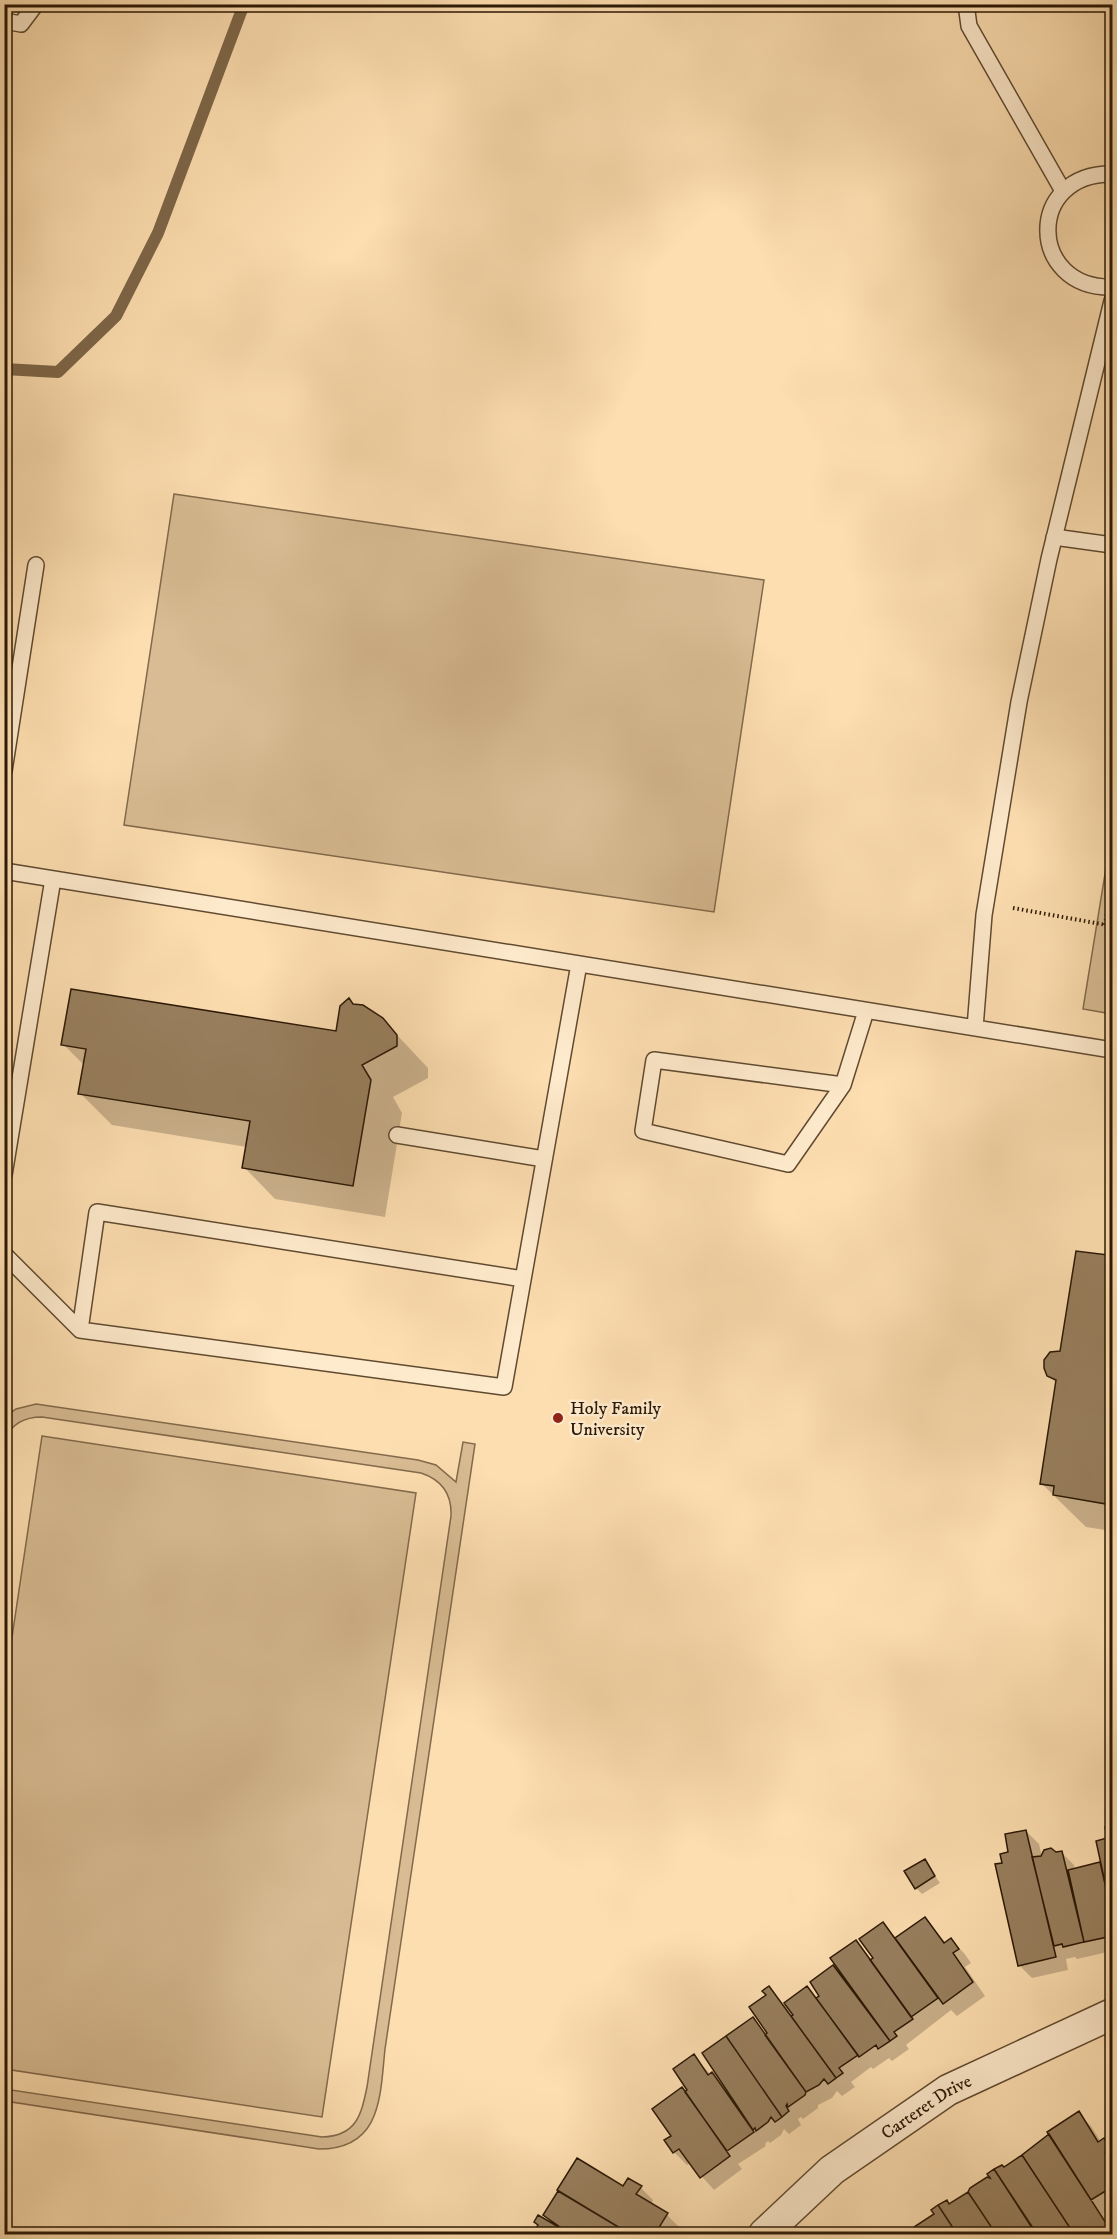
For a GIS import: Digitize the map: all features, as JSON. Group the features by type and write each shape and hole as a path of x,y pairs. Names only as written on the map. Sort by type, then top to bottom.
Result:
{"street":[{"name":"Carteret Drive","path":"764,2235 832,2170 948,2090 1113,2014"}],"lane":[{"path":"4,21 21,24 36,4"},
{"path":"966,4 969,26 1063,191"},
{"path":"1113,174 1094,175 1077,180 1063,191 1053,207 1048,224 1049,242 1055,258 1066,272 1081,282 1098,287 1113,287"},
{"path":"975,1028 986,903 1019,702 1054,537 1113,301"},
{"path":"1054,537 1113,545"},
{"path":"4,771 36,564"},
{"path":"4,871 1113,1050"},
{"path":"4,1175 53,879"},
{"path":"4,1254 80,1330 504,1386 579,964"},
{"path":"843,1085 654,1060 643,1131 789,1164 843,1085 866,1011"},
{"path":"397,1135 544,1159"},
{"path":"80,1330 97,1212 523,1279"}],"path":[{"path":"1106,925 1113,881"},
{"path":"986,903 1113,926"}],"shaded area":[{"path":"174,494 764,580 714,912 124,825"},
{"path":"1112,831 1112,1014 1083,1009"},
{"path":"36,1404 418,1460 436,1465 456,1482 463,1442 475,1444 379,2101 374,2117 366,2130 355,2140 340,2147 319,2149 5,2101 5,2089 322,2137 343,2133 355,2123 367,2087 451,1516 450,1501 440,1484 421,1473 42,1417 20,1422 11,1429 5,1439 5,1417 16,1409"},
{"path":"42,1436 416,1493 322,2117 5,2069 5,1684"}],"building":[{"path":"71,989 336,1031 340,1006 349,998 353,1004 363,1005 383,1018 397,1035 397,1046 362,1065 371,1080 353,1186 242,1168 250,1121 78,1094 86,1049 61,1045"},
{"path":"1109,1247 1112,1248 1112,1505 1053,1495 1054,1486 1040,1484 1056,1380 1047,1376 1044,1360 1050,1352 1060,1351 1076,1251 1108,1255"},
{"path":"1112,1826 1112,1915 1096,1841 1107,1838 1105,1827"},
{"path":"1026,1830 1056,1957 1018,1966 995,1864 1002,1863 1000,1854 1008,1852 1005,1834"},
{"path":"1051,1848 1056,1852 1062,1851 1084,1942 1063,1947 1062,1944 1054,1946 1032,1857 1041,1856 1044,1850"},
{"path":"925,1859 935,1876 915,1889 904,1871"},
{"path":"1100,1862 1112,1915 1112,1940 1109,1941 1108,1937 1084,1942 1068,1870"},
{"path":"925,1917 944,1943 951,1938 959,1949 953,1953 973,1982 943,2004 895,1938"},
{"path":"883,1922 938,1998 911,2017 870,1960 873,1958 859,1939"},
{"path":"856,1940 913,2019 894,2032 897,2036 890,2041 830,1958"},
{"path":"833,1965 890,2041 878,2049 876,2045 859,2057 816,1998 819,1996 810,1982"},
{"path":"769,1986 836,2078 828,2084 824,2079 819,2085 806,2092 765,2035 767,2033 749,2007 766,1995 762,1991"},
{"path":"807,1986 858,2055 839,2068 843,2073 836,2078 784,2003"},
{"path":"753,2017 806,2092 788,2107 787,2104 789,2111 782,2117 726,2036"},
{"path":"726,2036 782,2117 775,2122 771,2117 756,2131 755,2128 753,2130 702,2053"},
{"path":"694,2054 708,2075 712,2072 754,2132 727,2151 685,2092 687,2090 673,2069"},
{"path":"682,2087 730,2156 700,2178 679,2149 673,2153 664,2140 671,2136 652,2109"},
{"path":"1079,2111 1098,2142 1104,2138 1111,2149 1105,2152 1112,2164 1112,2187 1091,2200 1047,2132"},
{"path":"1049,2134 1111,2231 1110,2234 1074,2234 1022,2155"},
{"path":"1022,2155 1074,2234 1037,2234 994,2169 1002,2165 1004,2167"},
{"path":"577,2158 623,2186 628,2178 642,2186 636,2194 668,2213 655,2234 630,2234 557,2190"},
{"path":"994,2169 1036,2234 996,2234 968,2192 970,2188 987,2177 990,2178 987,2174"},
{"path":"558,2191 630,2234 570,2234 543,2215"},
{"path":"968,2192 996,2234 957,2234 938,2205 947,2200 949,2204"},
{"path":"938,2205 957,2234 919,2234 914,2227 934,2214 931,2210"},
{"path":"538,2215 570,2234 532,2234 538,2225 534,2222"}],"waterway":[{"path":"4,369 58,372 116,316 158,233 244,4"}],"place":[{"name":"Holy Family University","path":"558,1418"}]}
